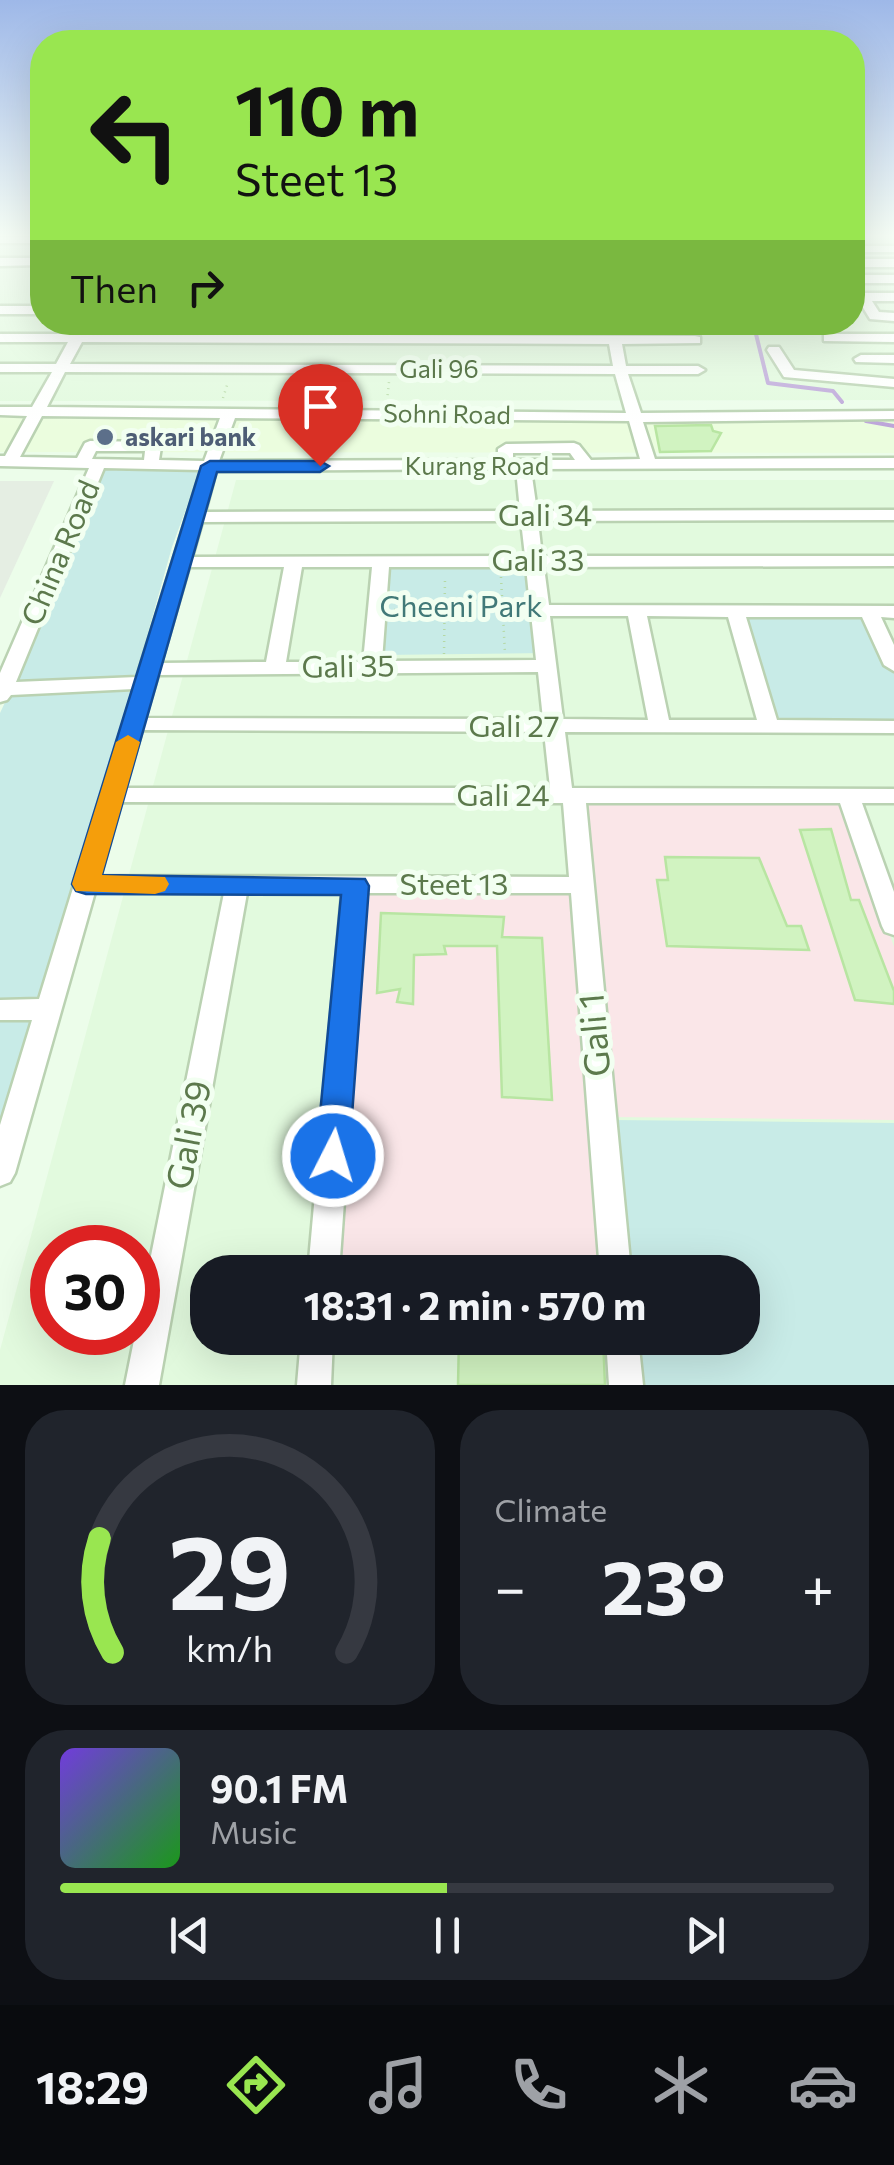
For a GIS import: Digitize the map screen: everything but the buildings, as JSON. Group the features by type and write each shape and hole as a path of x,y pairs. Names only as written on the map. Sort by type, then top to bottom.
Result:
{"street":[{"path":"865,304 876,316 894,316"},
{"path":"0,310 30,310"},
{"path":"5,462 40,411 80,335"},
{"path":"0,338 695,340"},
{"path":"829,338 894,338"},
{"path":"616,339 620,370 649,464"},
{"path":"774,350 789,374 834,376 850,383 894,383"},
{"path":"861,359 894,359"},
{"name":"Gali 96","path":"0,368 698,370"},
{"name":"Sohni Road","path":"0,411 894,415"},
{"path":"0,1172 210,466 230,411"},
{"path":"514,466 506,448 534,446 574,448 587,465"},
{"name":"Kurang Road","path":"5,462 150,466 894,463"},
{"name":"China Road","path":"1,691 90,464"},
{"name":"Gali 1","path":"514,466 530,516 537,610 582,885 615,1255"},
{"name":"Gali 34","path":"196,517 894,516"},
{"path":"372,667 381,561"},
{"name":"Gali 33","path":"182,562 894,561"},
{"path":"275,668 294,562"},
{"path":"537,610 894,612"},
{"path":"636,612 660,728"},
{"path":"869,612 894,665"},
{"path":"736,613 768,727"},
{"name":"Gali 35","path":"1,691 275,668 546,666"},
{"name":"Gali 27","path":"133,724 894,727"},
{"name":"Gali 24","path":"112,795 894,796"},
{"path":"850,797 894,926"},
{"name":"Steet 13","path":"86,884 582,885"},
{"name":"Gali 39","path":"142,1385 236,884"},
{"path":"324,1255 356,886"},
{"path":"0,1010 48,1009"},
{"path":"314,1385 317,1355"},
{"path":"623,1355 626,1385"}],"path":[{"path":"444,666 446,560"},
{"path":"500,560 505,665"},
{"path":"377,610 537,610"}],"shaded area":[{"path":"0,299 30,299 30,335 865,335 865,299 894,299 894,400 0,401"},
{"path":"0,416 894,418 894,453 0,452"},
{"path":"236,480 894,480 894,1385 0,1385 0,1350 30,1239 30,1355 160,1355 160,1225 34,1225"},
{"path":"0,481 54,481 0,598"},
{"path":"845,802 894,947 894,1120 611,1117 581,803"},
{"path":"362,890 577,891 607,1255 332,1255"}],"green space":[{"path":"104,467 201,468 172,547 64,932 0,1138 0,713 48,611"},
{"name":"Cheeni Park","path":"537,559 545,653 380,655 383,560"},
{"path":"870,610 894,661 894,721 770,722 739,611"},
{"path":"612,1120 894,1123 894,1385 638,1385 635,1355 760,1355 760,1255 625,1255"}],"waterway":[{"path":"756,335 768,383 833,391 842,402"},
{"path":"866,421 894,426"}],"slow traffic":[{"path":"128,742 86,884 155,884"}],"place":[{"name":"askari bank","path":"105,437"}],"route":[{"path":"320,466 210,466 86,884 356,886 333,1156"}]}
